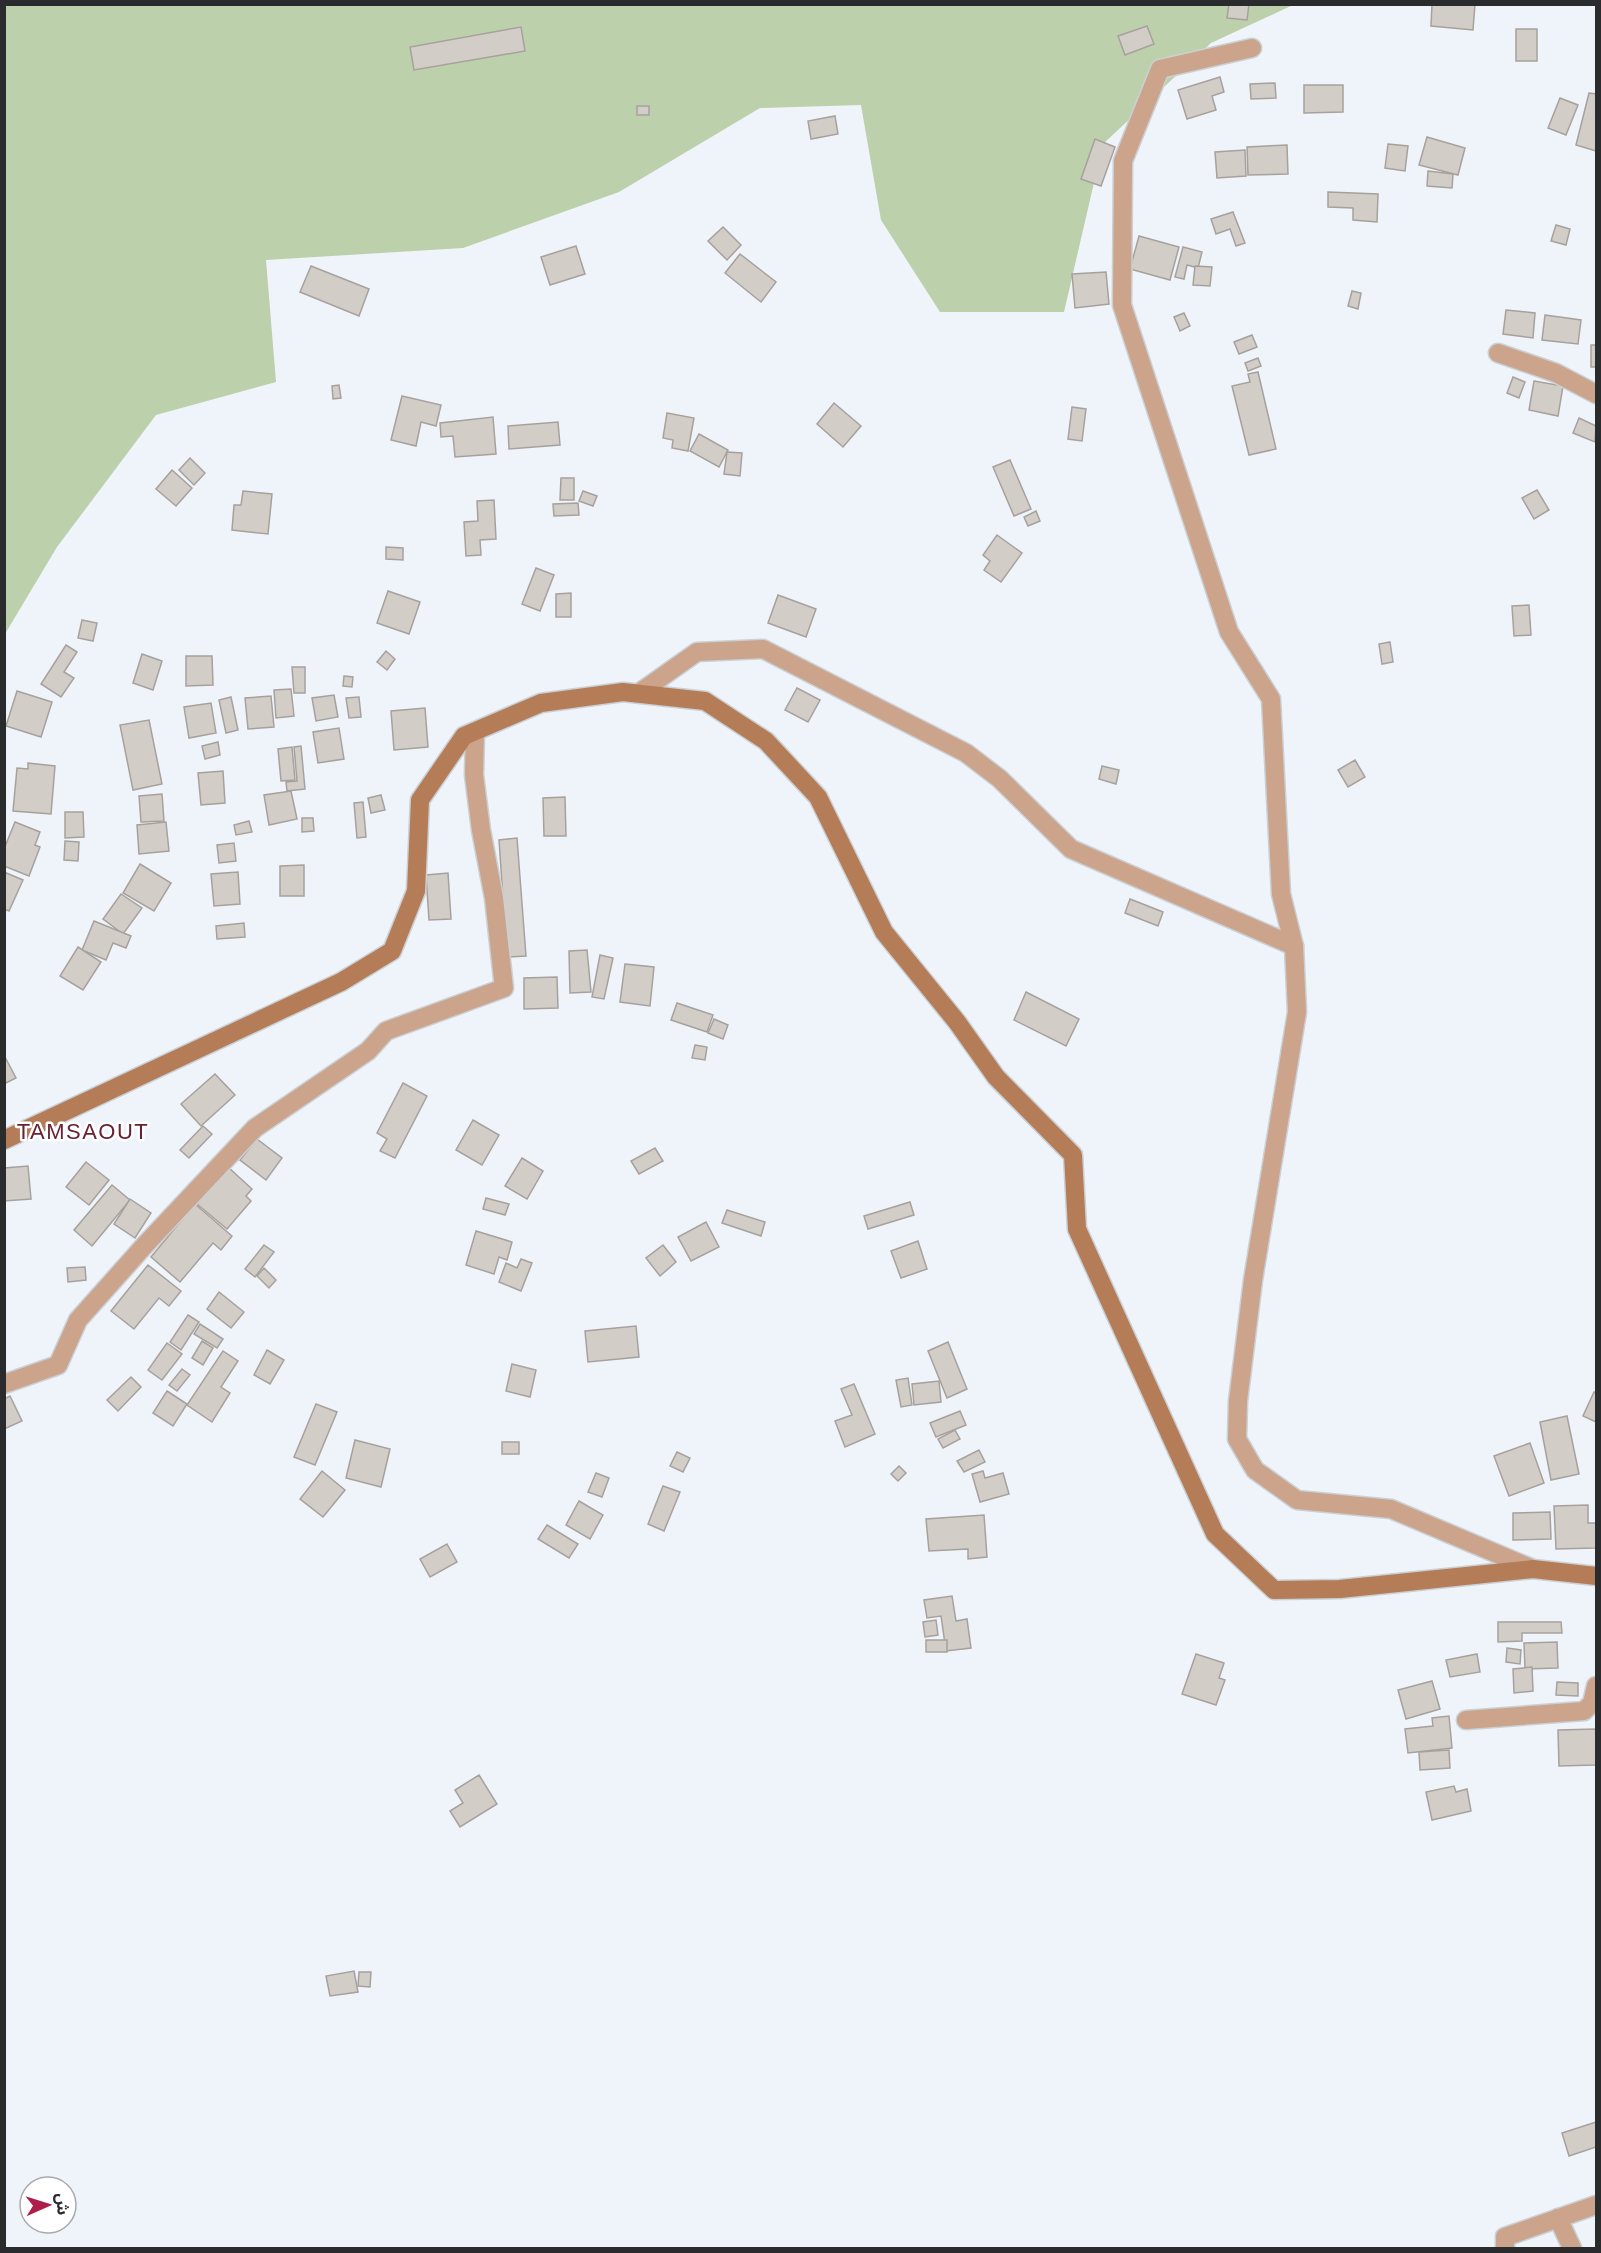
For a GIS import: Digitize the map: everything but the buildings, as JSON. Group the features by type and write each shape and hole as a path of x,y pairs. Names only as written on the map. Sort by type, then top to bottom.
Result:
{"main road":[{"path":"4,1140 341,982 392,951 416,891 420,800 464,736 542,703 622,692 705,701 766,741 818,797 884,933 957,1022 996,1077 1073,1155 1077,1229 1215,1534 1274,1590 1340,1589 1533,1569 1596,1576"}],"street":[{"path":"1252,48 1161,69 1123,161 1122,305 1229,632 1271,699 1281,894 1294,946 1297,1012 1253,1280 1238,1401 1237,1439 1255,1470 1297,1500 1391,1509 1533,1569"},
{"path":"1498,353 1556,373 1596,394"},
{"path":"639,693 697,652 763,649 966,753 1000,779 1071,849 1294,946"},
{"path":"4,1384 58,1365 78,1320 255,1128 368,1051 386,1031 504,988 494,898 481,830 474,776 475,732"},
{"path":"1466,1720 1584,1711 1592,1703 1596,1686"},
{"path":"1505,2248 1505,2237 1596,2205"},
{"path":"1558,2218 1572,2248"}],"green space":[{"path":"5,5 1293,5 1211,43 1103,144 1064,312 940,312 881,220 861,105 760,108 619,192 463,248 266,260 276,382 156,415 57,547 5,634"}],"district":[{"name":"TAMSAOUT","path":"83,1131"}]}
